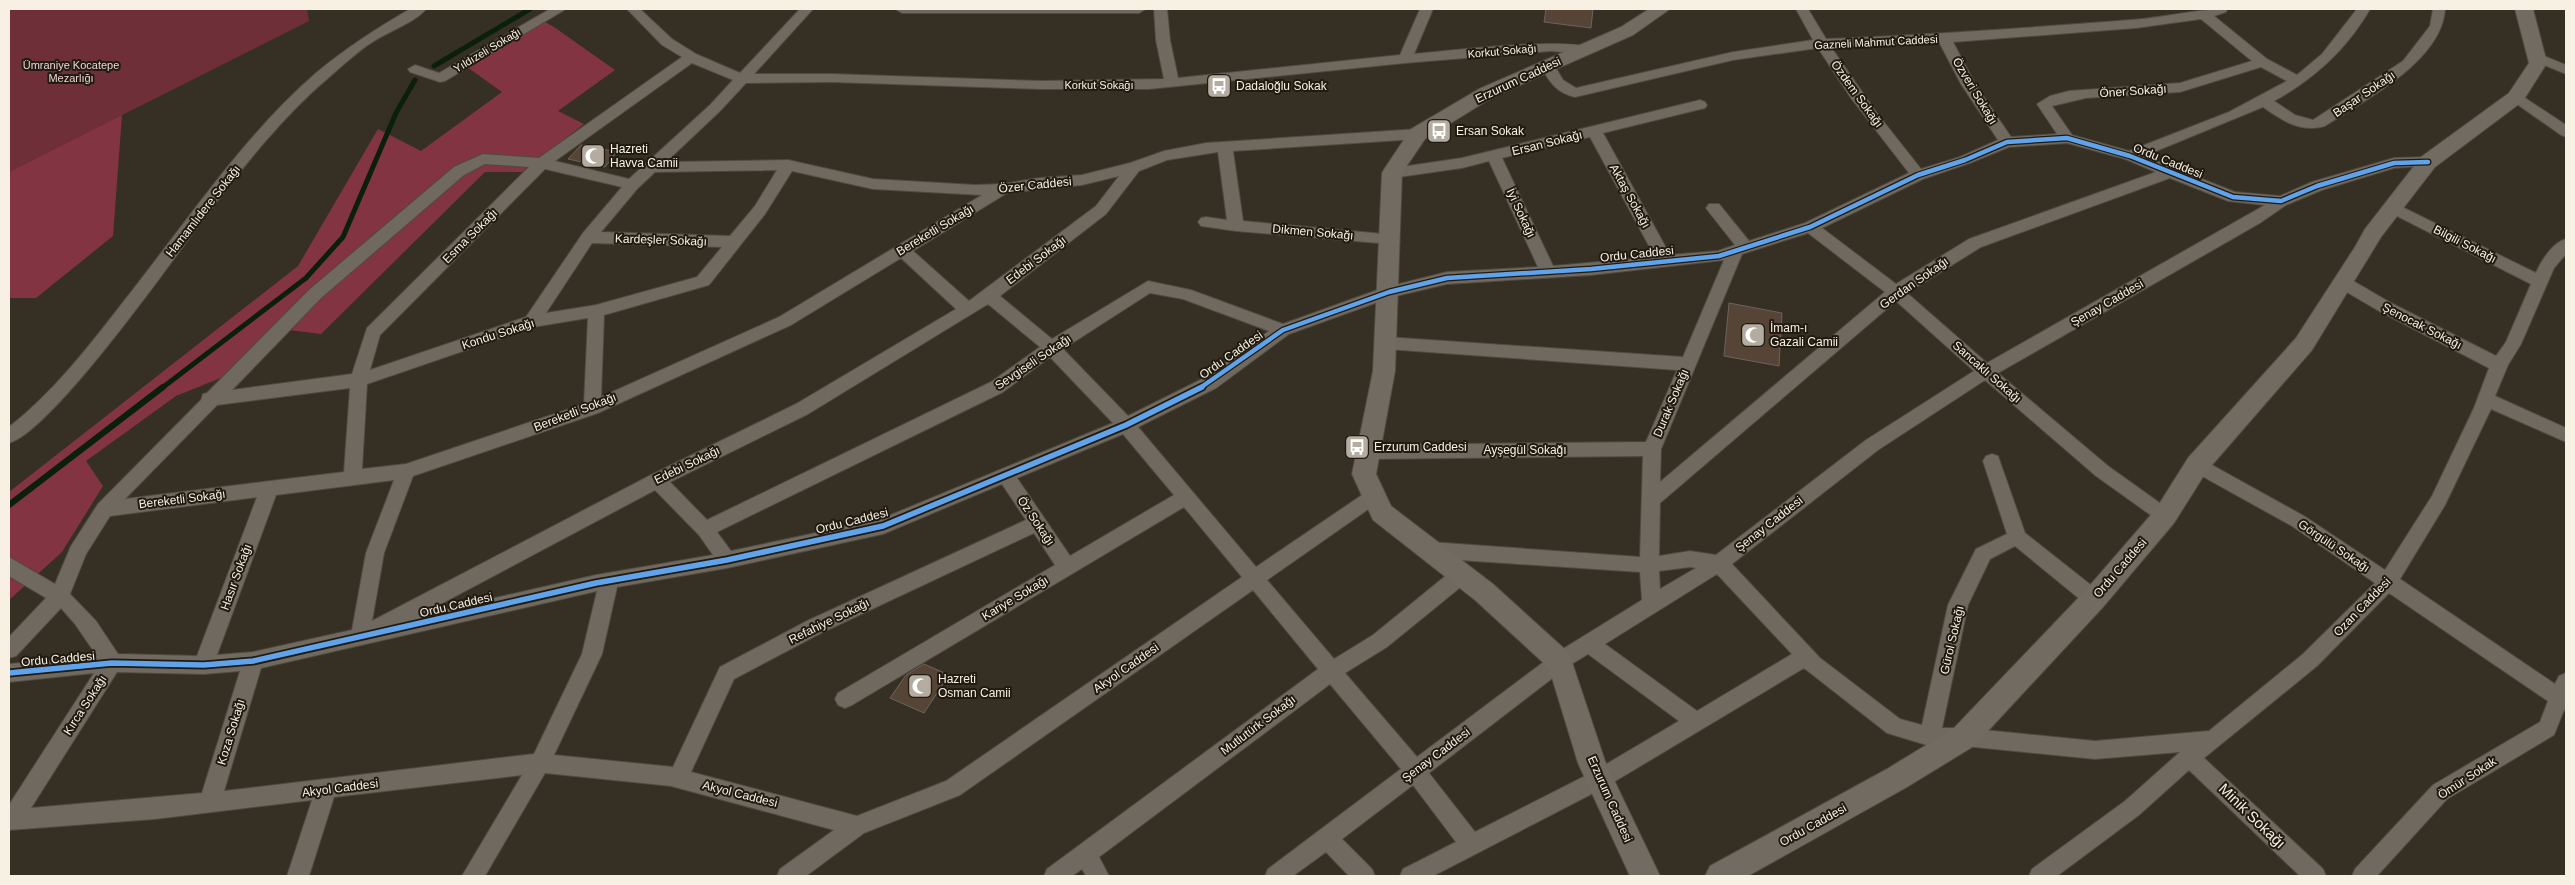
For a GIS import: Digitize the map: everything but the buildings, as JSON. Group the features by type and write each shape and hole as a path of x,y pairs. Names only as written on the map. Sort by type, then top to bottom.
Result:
{"street":[{"name":"Hamamlıdere Sokağı","path":"9,436 34,417 123,316 216,191 298,99 370,39 419,9"},
{"name":"Yıldızeli Sokağı","path":"415,69 440,78 478,54 558,9"},
{"name":"Korkut Sokağı","path":"633,9 667,42 692,57 742,78 832,78 1042,85 1172,83 1405,59 1551,47 1585,50"},
{"path":"902,9 1139,9"},
{"path":"1160,9 1163,40 1172,83"},
{"path":"1405,59 1426,9"},
{"name":"Erzurum Caddesi","path":"1392,173 1418,134 1486,93 1627,31 1661,9"},
{"name":"Özdem Sokağı","path":"1802,9 1821,44 1856,97 1918,175"},
{"name":"Gazneli Mahmut Caddesi","path":"1548,66 1555,82 1563,89 1575,93 1733,56 1821,44 1944,38 2136,24 2204,15 2221,9"},
{"path":"2130,156 2242,112 2297,81 2327,57 2364,9"},
{"name":"Başar Sokağı","path":"2262,100 2303,124 2315,126 2408,64 2437,26 2439,9"},
{"path":"2524,9 2537,57 2566,70"},
{"path":"532,321 588,237 632,185 715,108 799,10"},
{"path":"2204,15 2262,62 2297,81"},
{"name":"Özveri Sokağı","path":"1944,38 1968,84 2007,142"},
{"name":"Esma Sokağı","path":"352,478 360,380 373,332 542,163 625,102 692,57"},
{"name":"Ordu Caddesi","path":"1720,876 1897,778 1964,738 2094,599 2165,516 2197,465 2304,344 2344,283 2345,277 2366,249 2372,234 2428,162 2516,97 2538,63 2537,57"},
{"name":"Öner Sokağı","path":"2067,138 2044,104 2052,99 2100,93 2170,89 2262,62"},
{"path":"2516,97 2566,132"},
{"name":"Ersan Sokağı","path":"1392,173 1462,164 1700,105"},
{"name":"Aktaş Sokağı","path":"1594,131 1665,261"},
{"name":"Özer Caddesi","path":"650,167 788,165 873,184 975,190 1003,189 1039,182 1082,180 1134,167 1164,156 1225,146 1418,134"},
{"name":"Ordu Caddesi","path":"9,673 112,663 204,665 253,661 609,581 728,560 883,526 1126,425 1210,383 1283,330 1389,292 1447,278 1718,256 1810,227 1918,175 1966,160 2007,142 2067,138 2130,156 2233,197 2281,201 2317,186 2394,163 2428,162"},
{"path":"1225,146 1236,226"},
{"name":"İyi Sokağı","path":"1494,156 1548,271"},
{"path":"9,650 60,596 78,551 104,509 315,294 459,171 483,159 542,163 632,185"},
{"name":"Kondu Sokağı","path":"210,399 360,380 532,321 596,311 703,281 760,210 788,165"},
{"name":"Edebi Sokağı","path":"360,637 657,480 802,409 913,344 989,296 1101,210 1134,167"},
{"name":"Gerdan Sokağı","path":"1651,500 1896,292 1974,243 2170,172"},
{"path":"1392,173 1389,292 1384,371 1364,474 1382,513 1484,592 1560,661"},
{"name":"Bereketli Sokağı","path":"104,509 406,471 592,408 785,322 1003,189"},
{"name":"Şenay Caddesi","path":"1276,876 1560,661 1719,563 1872,445 1973,379 2255,219 2281,201"},
{"name":"Bilgili Sokağı","path":"2392,207 2539,281"},
{"path":"1714,208 1741,249"},
{"name":"Dikmen Sokağı","path":"1206,222 1390,239"},
{"name":"Sancaklı Sokağı","path":"1810,227 1896,292 2102,471 2165,516"},
{"name":"Kardeşler Sokağı","path":"588,237 733,242"},
{"name":"Ozan Caddesi","path":"2040,876 2132,808 2189,757 2213,740 2310,660 2388,582 2439,500 2483,408 2485,399 2500,366 2513,344 2547,265 2566,244"},
{"name":"Durak Sokağı","path":"1652,604 1649,565 1652,449 1688,364 1741,249"},
{"path":"902,250 967,309"},
{"name":"Şenocak Sokağı","path":"2344,283 2385,307 2500,366"},
{"name":"Sevgiseli Sokağı","path":"705,530 998,387 1052,348 1148,287 1185,294 1283,330"},
{"path":"989,296 1052,348 1126,425 1414,771 1472,845"},
{"path":"592,408 596,311"},
{"path":"1386,343 1688,364"},
{"path":"2485,399 2566,435"},
{"name":"Ayşegül Sokağı","path":"1368,452 1652,449"},
{"path":"1992,461 2018,537 2094,599"},
{"name":"Görgülü Sokağı","path":"2197,465 2298,522 2388,582 2564,694"},
{"path":"360,637 375,553 406,471"},
{"name":"Öz Sokağı","path":"1005,475 1067,567"},
{"path":"657,480 705,530 728,560"},
{"name":"Hasır Sokağı","path":"204,665 269,488"},
{"name":"Akyol Caddesi","path":"10,819 210,803 540,764 678,778 858,826 953,788 1374,496"},
{"name":"Kariye Sokağı","path":"845,699 1185,497"},
{"name":"Refahiye Sokağı","path":"678,778 728,673 814,627 1038,523"},
{"name":"Gürol Sokağı","path":"1930,738 1958,605 1983,554 2018,537"},
{"path":"1430,550 1649,565 1690,559 1719,563 1806,656 1894,726 1930,738 1964,738 2095,750 2213,740"},
{"name":"Kırca Sokağı","path":"9,565 15,571 60,596 94,632 112,663 10,819"},
{"name":"Mutlutürk Sokağı","path":"1055,876 1330,672 1380,641 1461,575"},
{"path":"473,876 540,764 592,654 609,581"},
{"path":"1589,643 1696,722"},
{"path":"1411,876 1600,779 1806,656"},
{"name":"Koza Sokağı","path":"210,803 253,661"},
{"name":"Erzurum Caddesi","path":"1560,661 1592,764 1645,876"},
{"name":"Ömür Sokak","path":"2363,876 2440,792 2547,728 2564,694"},
{"name":"Minik Sokağı","path":"2189,757 2314,876"},
{"path":"298,876 326,790"},
{"path":"788,876 858,826"},
{"path":"1326,838 1364,876"},
{"path":"1085,854 1098,876"}],"green space":[{"name":"Ümraniye Kocatepe Mezarlığı","path":"9,9 307,9 309,21 9,172"}],"shaded area":[{"path":"538,18 615,70 558,111 584,124 522,172 485,172 321,334 288,330 228,375 176,396 86,461 103,486 62,552 9,600 9,492 298,266 378,129 421,151 502,92 467,67"},
{"path":"122,115 113,236 36,298 9,298 9,172"}],"waterway":[{"path":"434,66 530,9"},
{"path":"162,388 306,278 343,237 396,113 415,80"},
{"path":"9,505 163,387"}],"cycle path":[{"path":"9,673 112,663 204,665 253,661 596,583 727,560 883,526 1126,425 1210,383 1283,330 1389,292 1447,278 1591,269 1719,256 1810,227 1918,175 1965,160 2007,142 2067,138 2130,156 2233,197 2281,201 2317,186 2394,163 2428,162"}],"place":[{"name":"Dadaloğlu Sokak","path":"1219,86"},
{"name":"Ersan Sokak","path":"1439,131"},
{"name":"Hazreti Havva Camii","path":"593,156"},
{"name":"İmam-ı Gazali Camii","path":"1753,335"},
{"name":"Erzurum Caddesi","path":"1357,447"},
{"name":"Hazreti Osman Camii","path":"920,686"}]}
